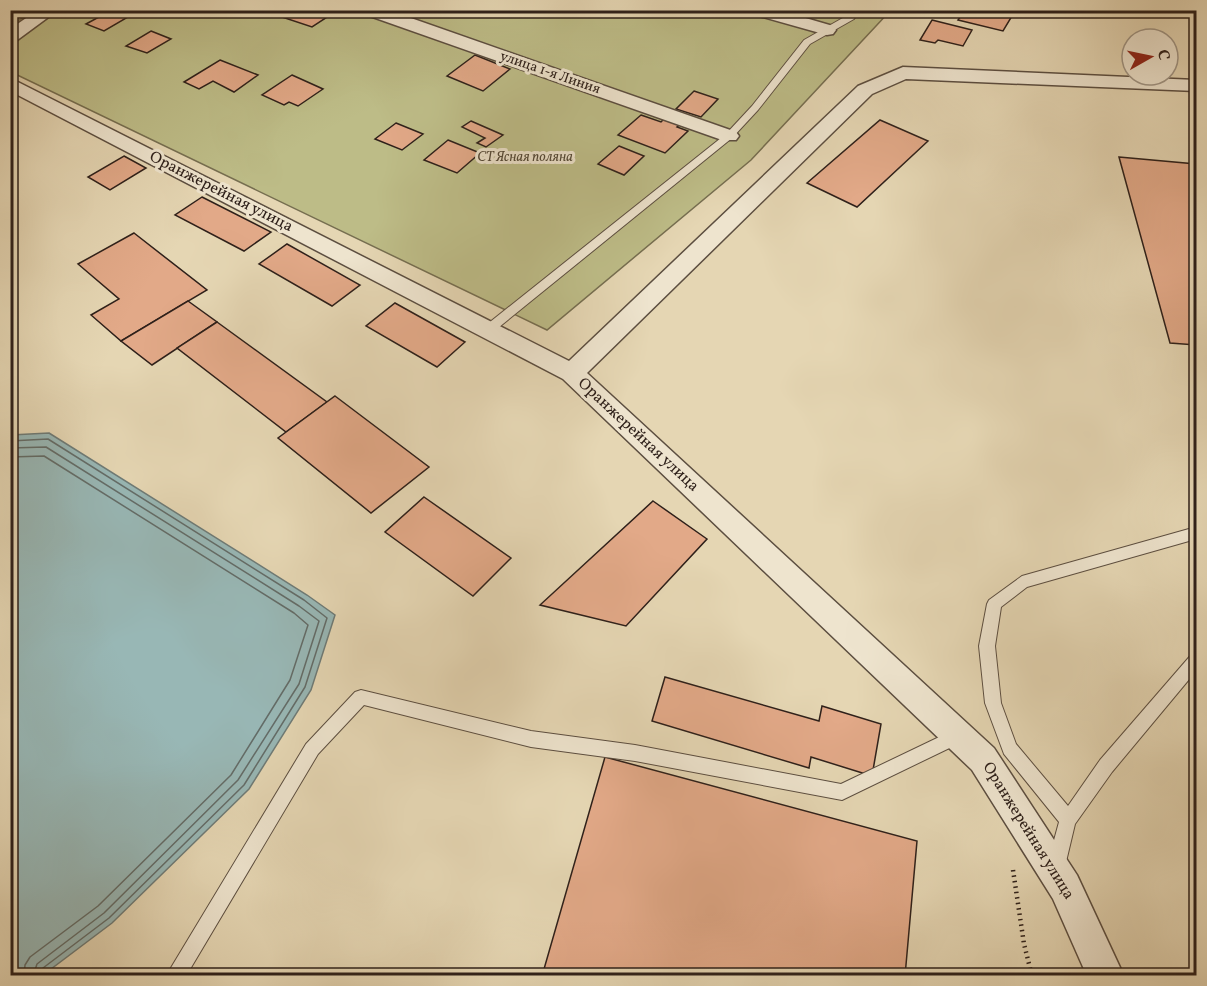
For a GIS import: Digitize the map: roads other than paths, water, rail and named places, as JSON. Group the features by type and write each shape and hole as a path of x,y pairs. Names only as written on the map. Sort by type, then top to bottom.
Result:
{"street":[{"path":"10,37 50,10"},
{"name":"улица 1-я Линия","path":"370,10 729,136"},
{"path":"758,10 827,30"},
{"path":"572,373 865,90 903,73 1197,86"},
{"name":"Оранжерейная улица","path":"10,83 572,373 983,759 1065,887 1106,975"}],"lane":[{"path":"489,329 729,136 755,108 807,42 851,17 856,10"},
{"path":"1068,820 1011,748 993,703 987,646 994,604 1022,582 1062,568 1197,533"},
{"path":"1055,870 1068,820 1106,766 1197,660"},
{"path":"175,975 312,749 361,697 531,739 635,753 842,792 958,736"}],"water":[{"path":"49,433 307,595 335,615 311,690 249,789 112,923 43,975 11,975 11,435"}],"park label":[{"name":"СТ Ясная поляна","path":"525,157"}]}
